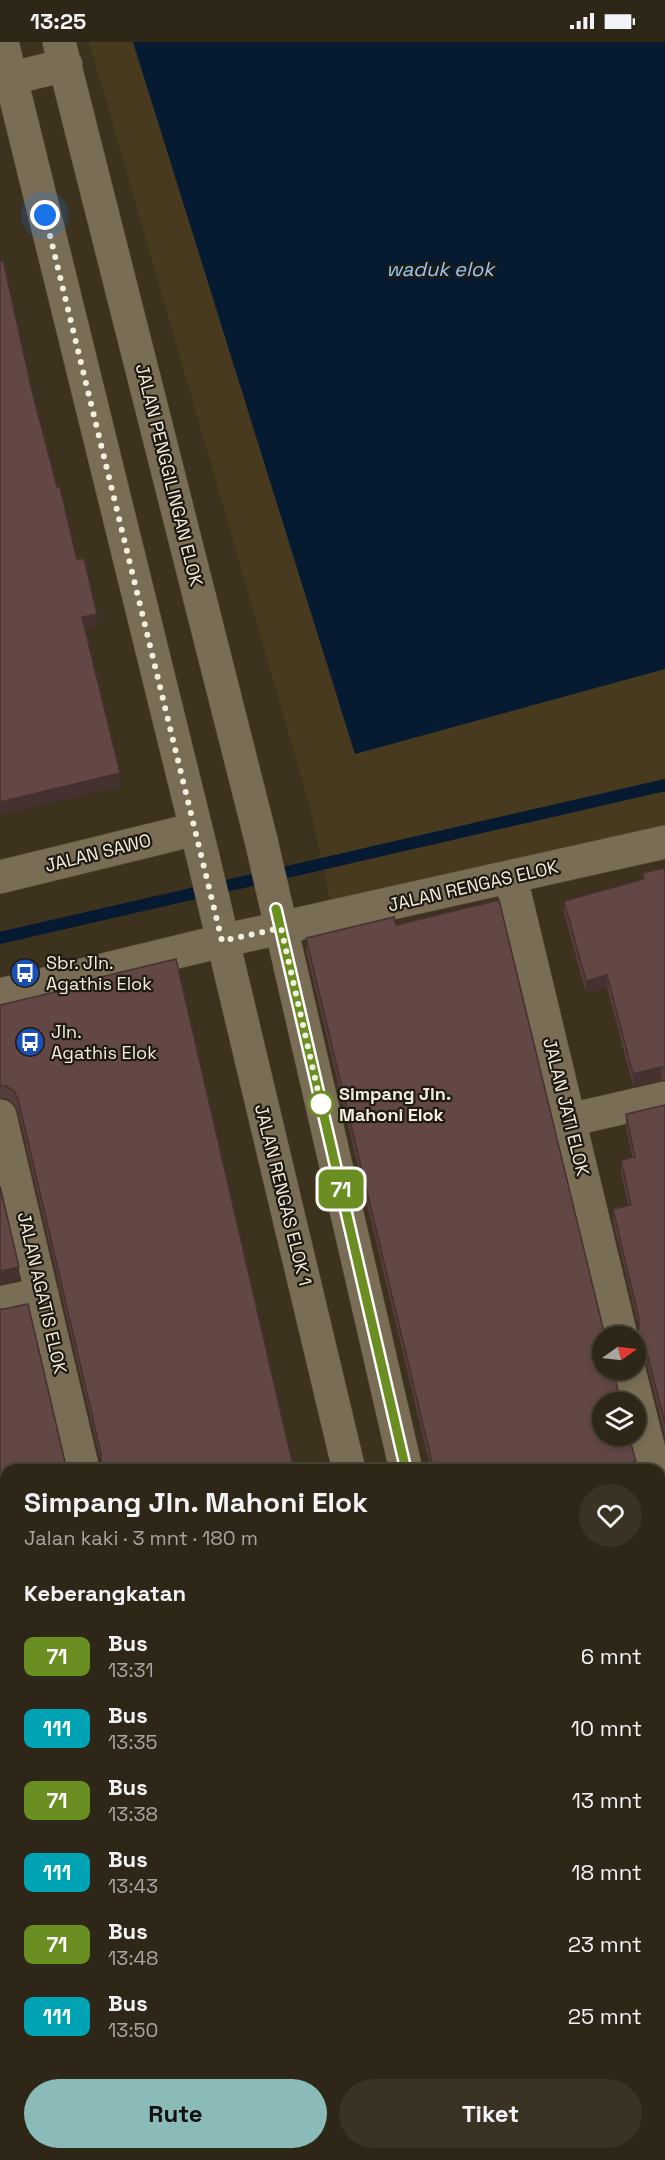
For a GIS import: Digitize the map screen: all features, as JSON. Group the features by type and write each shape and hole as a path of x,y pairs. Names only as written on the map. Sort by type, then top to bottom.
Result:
{"street":[{"path":"2,42 6,80 219,930"},
{"path":"6,80 62,54"},
{"name":"JALAN PENGGILINGAN ELOK","path":"62,54 261,840 278,919"},
{"name":"JALAN RENGAS ELOK","path":"0,995 219,930 511,878 665,842"},
{"name":"JALAN SAWO","path":"0,877 199,843"},
{"name":"JALAN JATI ELOK","path":"511,878 619,1326"},
{"path":"278,919 405,1464"},
{"name":"JALAN RENGAS ELOK 1","path":"219,930 348,1464"},
{"path":"569,1120 665,1098"},
{"name":"JALAN AGATIS ELOK","path":"0,1116 82,1464"},
{"path":"0,1304 42,1294"},
{"path":"632,1380 652,1464"}],"shaded area":[{"name":"waduk elok","path":"89,42 665,42 665,844 334,919 310,807"}],"water":[{"name":"waduk elok","path":"133,42 665,42 665,669 355,754"}],"building":[{"path":"3,260 32,391 57,487 60,487 77,560 84,558 97,614 82,617 120,773 0,802 0,261"},
{"path":"665,868 665,1067 633,1074 607,975 586,981 564,901 644,879 642,873"},
{"path":"499,900 603,1326 592,1326 592,1380 616,1380 618,1392 592,1392 592,1446 632,1446 634,1464 433,1464 306,938 394,917 396,925"},
{"path":"176,959 293,1464 101,1464 101,1453 18,1099 14,1091 6,1086 0,1086 0,1005 85,985 84,981"},
{"path":"665,1105 665,1424 646,1351 646,1326 639,1326 613,1209 631,1205 621,1160 635,1157 626,1114"},
{"path":"0,1186 19,1267 0,1271"},
{"path":"28,1304 66,1464 0,1464 0,1309"}],"waterway":[{"path":"0,938 665,785"}],"bus line":[{"name":"71","path":"276,909 405,1464"}],"place":[{"name":"Sbr. Jln. Agathis Elok","path":"25,973"},
{"name":"Jln. Agathis Elok","path":"30,1042"},
{"name":"Simpang Jln. Mahoni Elok","path":"321,1104"}],"route":[{"path":"45,215 222,941 281,928 322,1109 321,1104"}]}
